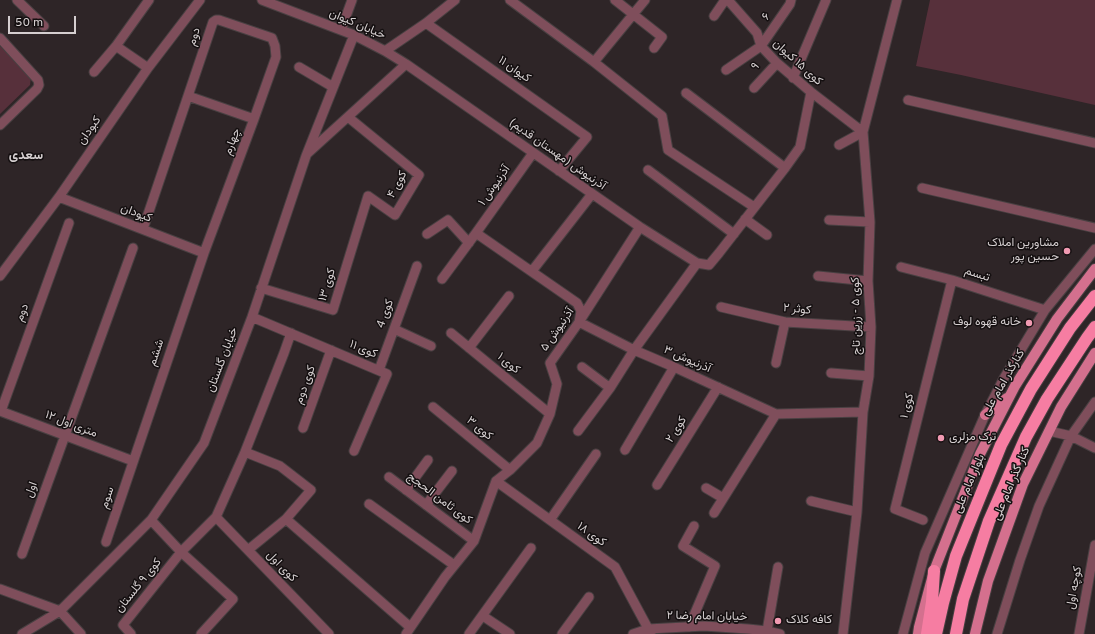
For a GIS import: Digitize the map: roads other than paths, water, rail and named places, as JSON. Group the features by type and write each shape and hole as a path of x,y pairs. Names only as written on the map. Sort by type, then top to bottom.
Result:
{"highway":[{"name":"بلوار امام علی","path":"936,634 956,556 1001,446 1031,389 1070,328 1095,296"},
{"path":"956,634 963,599 989,521 1026,436 1047,399 1086,338 1095,327"},
{"path":"927,634 932,602 934,571"}],"main road":[{"name":"کنارگذر امام علی","path":"918,634 934,571 980,454 1015,386 1057,319 1095,269"},
{"name":"کنار گذر امام علی","path":"975,634 988,581 1023,484 1062,407 1095,354"},
{"path":"985,415 1010,395"}],"street":[{"path":"17,0 44,26"},
{"path":"94,72 116,46 149,0"},
{"name":"کبودان","path":"0,276 59,197 148,68 200,0"},
{"name":"خیابان کیوان","path":"262,0 282,4 354,35 385,51 426,23 455,0"},
{"path":"341,30 352,0"},
{"path":"615,0 662,37 654,48"},
{"path":"594,62 645,0"},
{"path":"714,16 726,0"},
{"name":"کوی ۱۵ کیوان","path":"726,0 757,33 761,46 777,63 793,78 863,132"},
{"name":"۶","path":"761,46 790,4 791,0"},
{"path":"793,78 826,0"},
{"name":"کوی ۵ - زرین تاج","path":"843,634 857,512 863,412 869,376 871,327 868,281 870,222 863,132 897,0"},
{"path":"512,1 594,62 662,116 668,150 754,207"},
{"name":"دوم","path":"143,230 212,22 219,20 272,38"},
{"name":"کیوان ۱۱","path":"426,23 587,137 560,171"},
{"name":"خیابان گلستان","path":"22,634 60,611 151,520 204,444 252,317 306,156 354,35"},
{"path":"0,38 38,80 39,84 37,89 0,125"},
{"name":"چهارم","path":"204,253 276,58 275,46 272,38"},
{"path":"116,46 148,68"},
{"path":"726,70 761,46"},
{"name":"آذرنیوش (مهستان قدیم)","path":"385,51 406,64 640,227 697,263"},
{"name":"۹","path":"754,88 777,63"},
{"path":"306,156 406,64"},
{"path":"299,67 333,87"},
{"path":"578,431 610,388 634,350 697,263 709,264 719,253 800,147 811,92"},
{"path":"686,93 785,168"},
{"path":"188,96 254,119"},
{"path":"908,100 1095,143"},
{"name":"کوی ۴","path":"348,117 419,175 395,215 368,196"},
{"path":"839,145 863,132"},
{"name":"آذرنیوش ۱","path":"442,279 533,152"},
{"path":"648,170 734,234"},
{"path":"922,188 1095,228"},
{"path":"532,271 592,194"},
{"name":"کوی ۱۳","path":"261,288 333,310 368,196"},
{"name":"کیودان","path":"59,197 204,253"},
{"path":"745,219 767,235"},
{"path":"427,234 448,220 469,243"},
{"path":"829,220 870,222"},
{"name":"دوم","path":"0,411 68,223"},
{"name":"آذرنیوش ۵","path":"496,481 510,470 537,443 550,414 557,384 550,363 579,322 640,227"},
{"path":"476,233 577,303 581,311 579,322"},
{"path":"65,435 133,248"},
{"path":"903,634 925,553 985,415 1045,310 1095,249"},
{"name":"ششم","path":"133,461 204,253"},
{"name":"کوی 4","path":"379,370 417,266"},
{"name":"تبسم","path":"901,267 952,280 1045,310"},
{"path":"818,276 868,281"},
{"name":"کوی ۱","path":"923,520 895,509 952,280"},
{"path":"469,348 509,296"},
{"name":"کوثر ۲","path":"722,307 785,322 871,327"},
{"name":"کوی ۱۱","path":"252,317 387,374 354,451"},
{"name":"آذرنیوش ۳","path":"579,322 634,350 776,414 863,412"},
{"path":"776,363 785,322"},
{"path":"394,329 432,346"},
{"path":"216,517 245,452 291,333"},
{"name":"کوی ۱","path":"451,333 550,414"},
{"name":"کوی دوم","path":"303,428 331,350"},
{"path":"1014,362 1015,386"},
{"path":"582,367 610,388"},
{"path":"625,450 674,367"},
{"path":"831,373 869,376"},
{"name":"کوی ۲","path":"657,485 718,387"},
{"path":"997,634 1020,560 1039,506 1071,436 1095,402"},
{"name":"کوی ۳","path":"433,407 510,470"},
{"name":"۱۲ متری اول","path":"0,411 133,461"},
{"path":"714,513 776,414"},
{"path":"1049,431 1071,436 1095,448"},
{"name":"اول","path":"22,554 65,435"},
{"path":"245,452 280,466 311,490 286,519 248,550"},
{"path":"550,520 596,454"},
{"path":"406,490 428,460"},
{"name":"سوم","path":"106,542 133,461"},
{"path":"426,505 452,471"},
{"name":"کوی ثامن الحجج","path":"389,476 474,541"},
{"path":"286,519 408,631 454,565 474,541 496,481"},
{"name":"کوی ۱۸","path":"496,481 615,568 650,631"},
{"path":"706,488 723,498"},
{"path":"812,501 857,512"},
{"path":"368,504 454,565"},
{"name":"کوی اول","path":"216,517 323,632"},
{"name":"کوی ۹ گلستان","path":"131,634 123,625 181,552 216,517"},
{"path":"151,520 181,552 234,599 200,634"},
{"path":"689,627 715,566 683,546 694,526"},
{"name":"کوچه اول","path":"1080,634 1095,545"},
{"path":"470,634 531,548"},
{"path":"767,631 778,567"},
{"path":"0,590 60,611 81,634"},
{"path":"562,634 589,597"},
{"path":"483,616 510,634"},
{"name":"خیابان امام رضا ۲","path":"633,634 704,626 748,629 780,634"}],"place":[{"name":"مشاورین املاک حسین پور","path":"1067,251"},
{"name":"خانه قهوه لوف","path":"1029,323"},
{"name":"ترک مزلری","path":"941,438"},
{"name":"کافه کلاک","path":"778,621"}],"district":[{"name":"سعدی","path":"26,156"}]}
